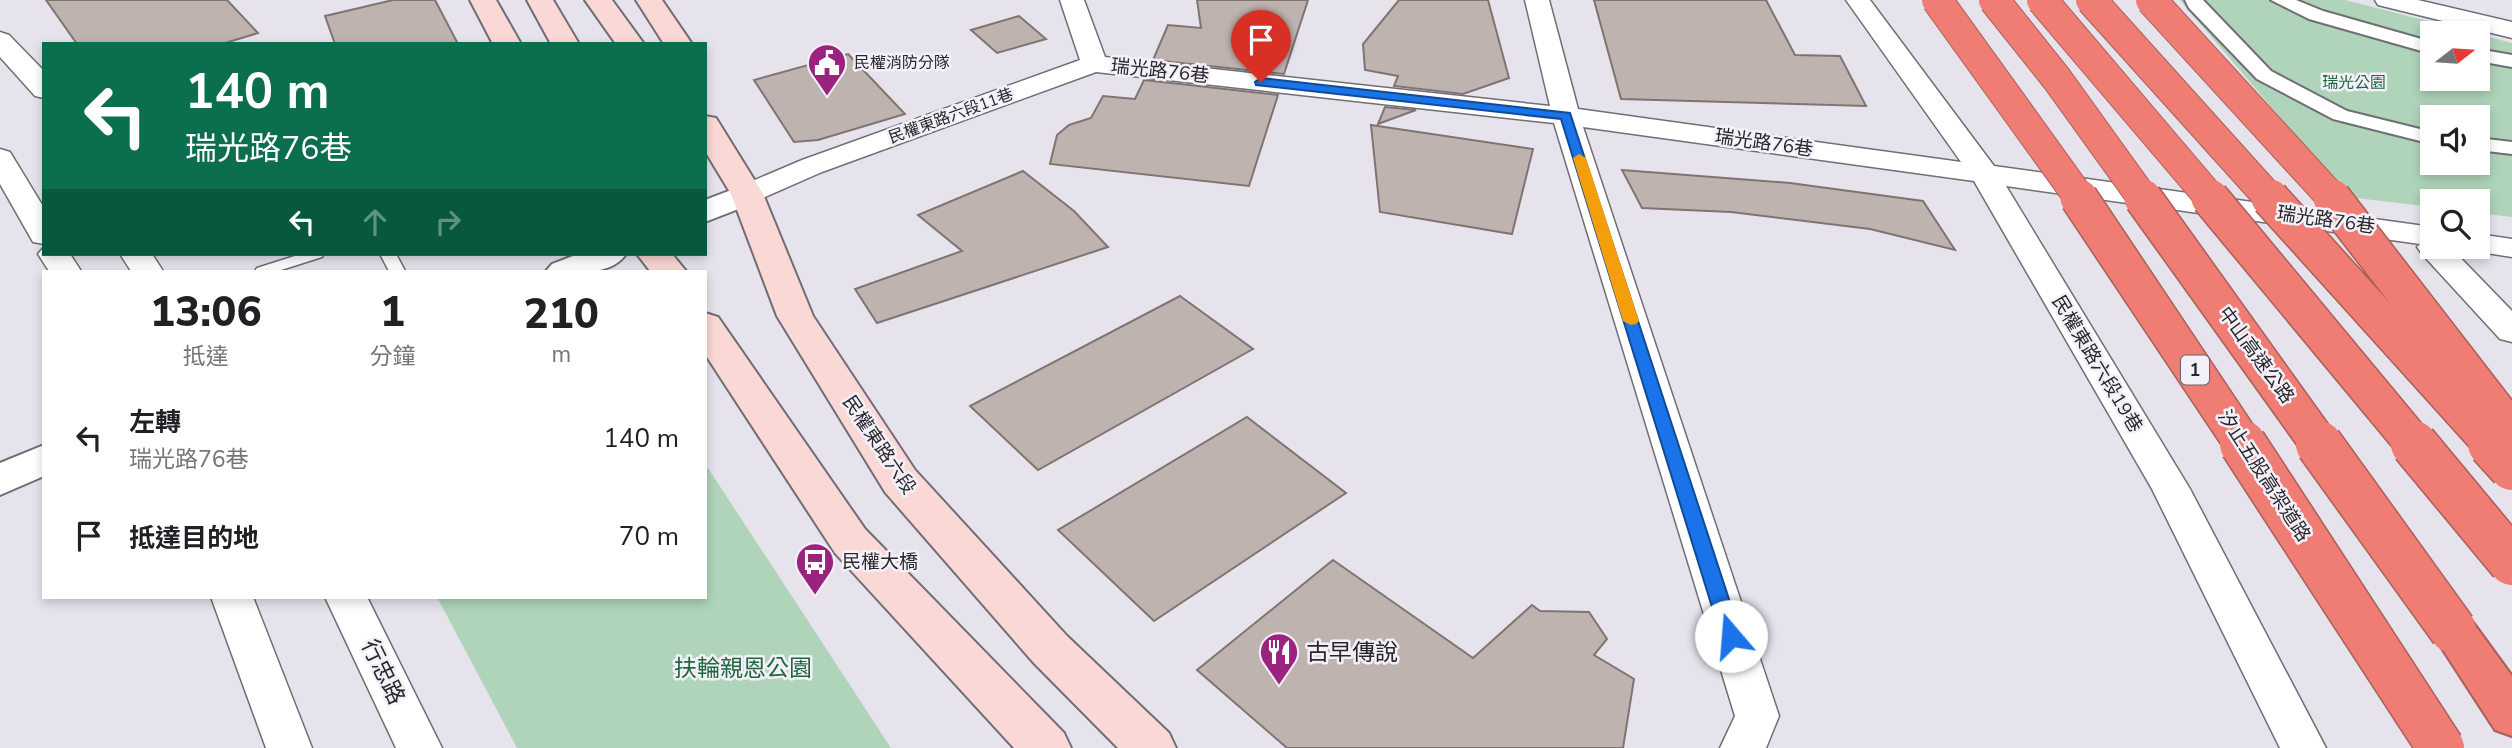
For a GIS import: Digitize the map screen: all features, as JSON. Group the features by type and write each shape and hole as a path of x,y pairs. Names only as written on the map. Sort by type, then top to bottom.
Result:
{"highway":[{"name":"汐止五股高架道路","path":"1937,0 2111,242 2441,748"},
{"name":"中山高速公路","path":"1994,0 2057,79 2512,715"},
{"path":"2042,0 2096,60 2512,562"},
{"path":"2091,0 2512,467"},
{"path":"2151,0 2342,209 2512,431"}],"main road":[{"path":"483,0 506,42"},
{"path":"598,0 629,42"},
{"path":"649,0 677,42"},
{"path":"543,5 564,42"},
{"name":"民權東路六段","path":"707,128 747,194 795,316 900,481 1050,649 1151,748"},
{"path":"656,256 667,270"},
{"path":"707,328 850,541 1046,748"}],"street":[{"path":"1072,0 1094,64"},
{"path":"1537,0 1566,116 1756,716 1743,748"},
{"name":"民權東路六段19巷","path":"1858,0 1983,172 2171,489 2302,748"},
{"path":"2194,0 2264,75 2340,115 2420,135"},
{"path":"2280,0 2316,15 2420,45"},
{"path":"2387,0 2512,30"},
{"path":"3,51 38,80 42,87"},
{"path":"2490,57 2512,61"},
{"name":"瑞光路76巷","path":"1094,64 1566,116 1983,172 2420,239"},
{"name":"民權東路六段11巷","path":"747,194 812,166 1094,64"},
{"path":"2490,145 2512,148"},
{"path":"0,158 42,232"},
{"path":"707,211 747,194"},
{"path":"2490,245 2512,248"},
{"path":"567,270 604,256"},
{"path":"2446,259 2512,331"},
{"path":"0,480 42,460"},
{"path":"233,599 289,748"},
{"name":"行忠路","path":"347,599 419,748"}],"lane":[{"path":"266,270 310,256"}],"green space":[{"name":"瑞光公園","path":"2180,0 2345,0 2428,21 2420,21 2420,91 2490,91 2490,37 2512,43 2512,217 2490,214 2490,189 2420,189 2420,206 2348,197"},
{"name":"扶輪親恩公園","path":"707,469 891,748 517,748 438,599 707,599"}],"building":[{"path":"46,0 227,0 258,33 229,42 76,42"},
{"path":"393,0 435,0 457,42 334,42 325,16"},
{"path":"1197,0 1308,0 1284,74 1153,60 1168,25 1201,28"},
{"path":"1399,0 1488,0 1509,78 1463,94 1394,86 1398,76 1365,70 1363,44"},
{"path":"1594,0 1766,0 1795,55 1840,56 1866,106 1621,99"},
{"path":"1019,16 1046,39 997,53 971,30"},
{"name":"民權消防分隊","path":"848,54 905,114 818,140 794,142 754,80"},
{"path":"1144,80 1278,95 1249,186 1050,164 1057,135 1069,125 1091,118 1103,96 1135,99"},
{"path":"1385,107 1416,110 1378,124"},
{"path":"1371,125 1533,149 1512,234 1380,212"},
{"path":"1622,170 1790,183 1923,201 1955,250 1870,229 1731,212 1642,208"},
{"path":"1023,171 1074,211 1108,247 877,323 855,289 962,251 918,215"},
{"path":"1180,296 1253,349 1038,470 970,406"},
{"path":"1247,417 1346,493 1154,621 1058,530"},
{"path":"1333,560 1473,658 1532,605 1540,611 1589,612 1607,639 1594,655 1634,679 1623,748 1287,748 1197,670"}],"slow traffic":[{"path":"1579,158 1631,321"}],"place":[{"name":"民權消防分隊","path":"827,97"},
{"name":"民權大橋","path":"815,596"},
{"name":"古早傳說","path":"1279,686"}],"route":[{"path":"1261,82 1566,116 1731,636"}]}
